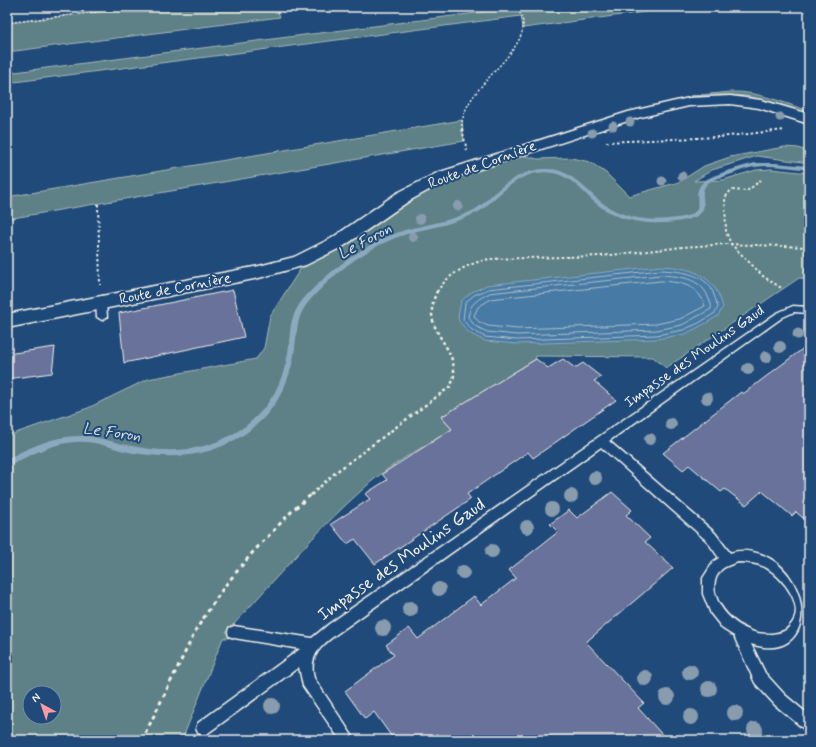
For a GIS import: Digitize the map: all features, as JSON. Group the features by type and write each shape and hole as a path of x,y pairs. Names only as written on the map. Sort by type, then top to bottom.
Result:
{"street":[{"name":"Route de Cornière","path":"7,322 42,320 102,310 300,261 338,242 425,184 472,165 633,115 689,102 714,100 742,101 760,104 809,119"}],"lane":[{"name":"Impasse des Moulins Gaud","path":"203,728 352,616 780,315 793,310 809,310"},
{"path":"601,441 711,537 727,559"},
{"path":"747,556 769,563 779,569 795,587 802,607 798,626 792,633 784,638 773,641 762,641 739,633 721,618 711,601 708,592 710,575 720,562 727,559 747,556"},
{"path":"234,632 311,648 304,666 304,672 308,681 348,740"},
{"path":"739,633 754,666 768,689 809,724"}],"path":[{"path":"7,23 136,7"},
{"path":"472,165 462,131 463,113 476,91 508,56 519,40 523,28 523,21 522,16 514,7"},
{"path":"604,143 719,137 786,130"},
{"path":"761,180 747,191 731,190 725,198 726,232 732,244 764,277 783,289"},
{"path":"98,204 102,310"},
{"path":"142,740 197,628 224,588 253,552 293,510 336,472 378,438 451,386 454,378 453,363 433,323 430,309 438,290 454,274 485,260 586,257 694,245 752,243 809,247"}],"green space":[{"path":"136,7 276,7 280,17 7,52 7,23"},
{"path":"550,7 683,7 523,28 521,16 7,83 7,73 515,8 522,10"},
{"path":"731,92 761,95 809,111 809,114 746,96 690,96"},
{"path":"462,120 464,141 7,219 7,197"},
{"path":"784,147 798,148 809,152 809,163 757,156 712,170 694,181 723,180 756,170 771,169 809,173 809,279 799,278 666,368 653,357 537,356 535,357 536,359 441,417 452,429 406,457 372,481 312,539 234,624 229,638 223,638 182,740 7,740 7,436 88,408 148,379 256,359 264,348 270,316 301,268 362,235 428,189 440,186 472,170 520,154 537,159 571,158 590,162 606,173 629,196 679,182 704,166 730,157"}],"water":[{"path":"661,266 676,267 692,271 699,274 711,283 719,296 723,307 718,316 685,334 657,339 517,344 485,341 469,333 459,321 458,317 461,301 472,292 487,285"}],"building":[{"path":"233,290 244,337 124,363 119,313"},
{"path":"809,344 809,523 796,512 792,516 762,491 746,505 725,489 721,492 689,465 683,470 663,453 741,392 743,394"},
{"path":"55,347 52,373 7,379 7,354"},
{"path":"536,359 548,368 563,359 575,368 583,363 601,377 594,381 616,400 533,458 528,452 467,494 471,499 375,564 355,539 347,544 331,524 370,499 365,494 387,480 382,474 452,429 441,417"},
{"path":"612,492 632,510 626,515 650,538 645,542 673,568 586,642 644,703 638,708 667,740 394,740 374,712 365,719 345,691 394,655 386,645 409,628 418,639 474,596 481,605 516,578 509,570 558,532 550,524 569,510 577,518"}],"waterway":[{"name":"Le Foron","path":"7,463 41,447 59,441 68,440 88,439 134,450 161,453 201,450 227,441 253,424 272,404 280,391 289,364 296,316 308,298 329,277 366,250 392,237 456,219 476,211 514,180 529,174 545,171 560,173 573,180 601,205 618,215 637,220 657,222 689,218 697,214 701,205 701,189 706,182 714,178 755,165 809,168"}]}
